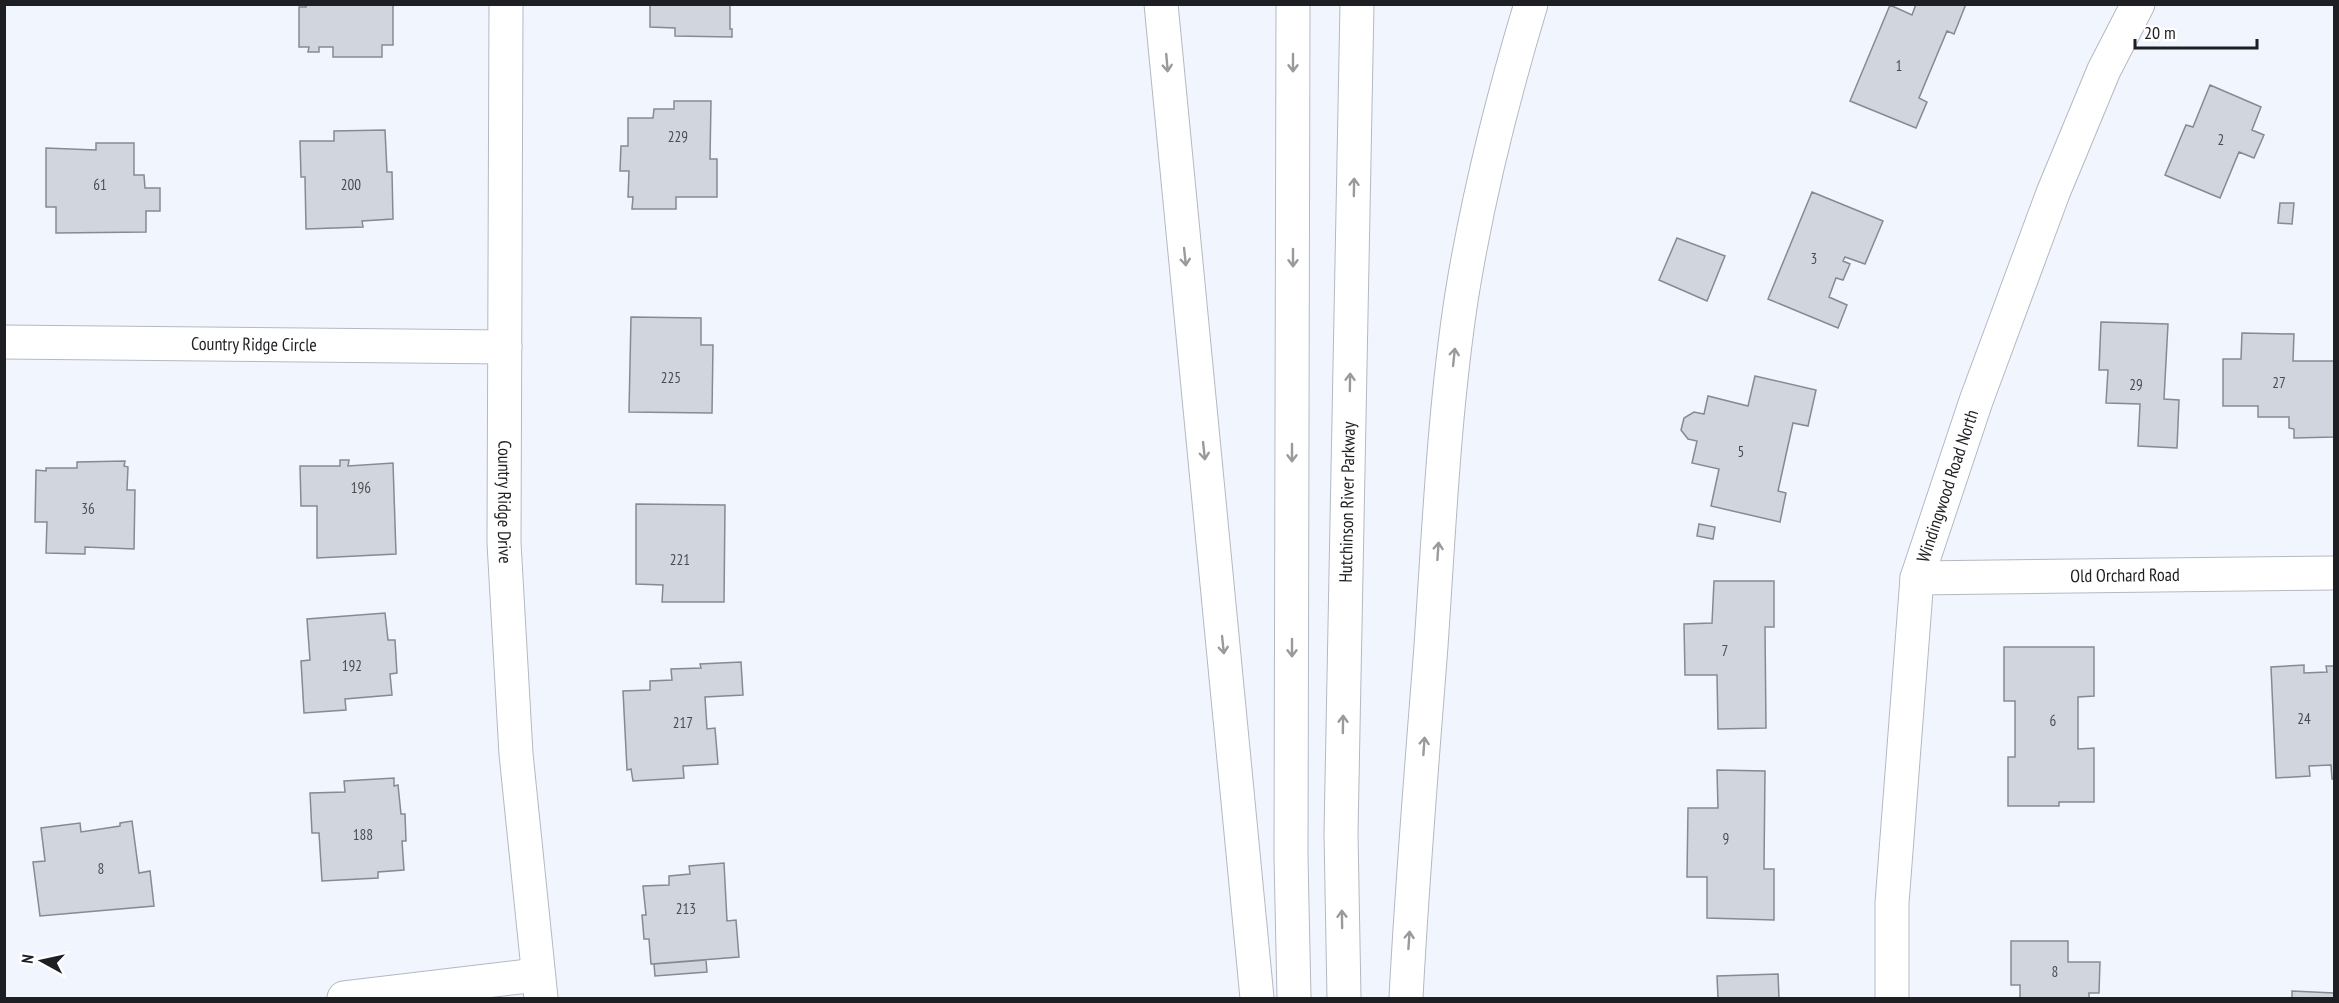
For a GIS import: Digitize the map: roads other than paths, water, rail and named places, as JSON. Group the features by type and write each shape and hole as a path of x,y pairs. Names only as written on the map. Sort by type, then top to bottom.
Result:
{"main road":[{"name":"Country Ridge Drive","path":"506,4 504,543 516,754 539,987"},
{"path":"1161,4 1257,999"},
{"path":"1293,4 1291,857 1294,999"},
{"name":"Hutchinson River Parkway","path":"1344,999 1341,821 1357,4"},
{"path":"1406,999 1436,578 1457,334 1471,245 1491,145 1531,4"},
{"name":"Windingwood Road North","path":"1892,999 1892,903 1917,578 1976,401 2053,193 2104,70 2138,4"},
{"name":"Country Ridge Circle","path":"4,342 505,347"},
{"name":"Old Orchard Road","path":"1917,578 2334,573"},
{"path":"344,999 539,987"}]}
